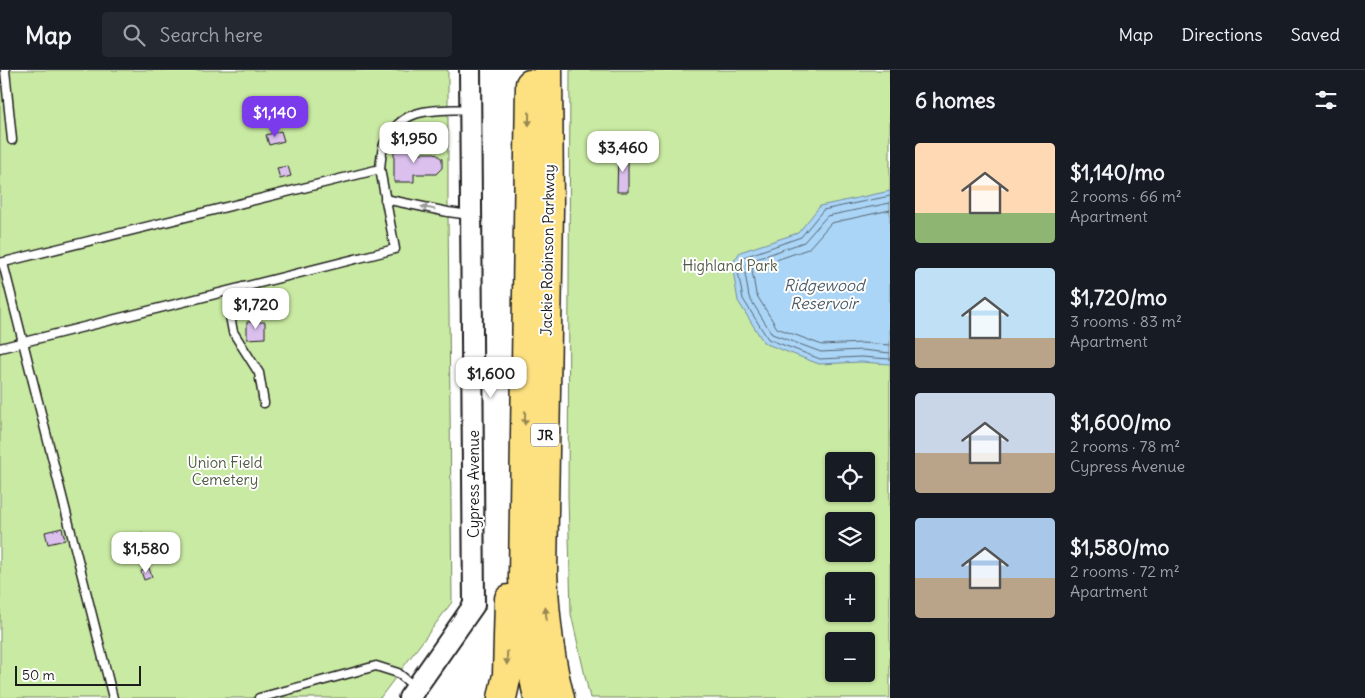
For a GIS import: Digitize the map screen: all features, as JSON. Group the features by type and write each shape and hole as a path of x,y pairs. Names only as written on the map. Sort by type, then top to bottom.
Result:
{"highway":[{"name":"Jackie Robinson Parkway","path":"530,70 523,548 524,607 538,698"},
{"name":"Jackie Robinson Parkway","path":"548,70 549,208 544,572 548,632 560,698"},
{"path":"502,698 508,662 510,557 524,453"}],"street":[{"name":"Cypress Avenue","path":"413,693 474,605 470,70"}],"lane":[{"path":"5,70 12,140"},
{"path":"0,348 395,249 380,169 384,144 396,126 406,117 421,111 470,109"},
{"path":"113,698 1,263 380,169"},
{"path":"385,199 472,216"},
{"path":"243,287 233,302 230,316 233,332 259,373 264,403"},
{"path":"259,698 376,666 398,673 413,693"}],"green space":[{"name":"Union Field Cemetery","path":"0,70 448,70 452,602 380,698 0,698"},
{"name":"Highland Park","path":"570,70 890,70 890,698 590,698 571,614 568,496"}],"water":[{"name":"Ridgewood Reservoir","path":"890,191 890,364 861,362 819,364 764,343 738,301 732,264 740,252 798,233 820,206"}],"building":[{"path":"281,131 284,141 269,145 266,135"},
{"path":"394,146 414,146 414,153 435,153 442,159 442,168 436,174 414,174 414,182 394,182"},
{"path":"618,154 628,154 628,192 617,192"},
{"path":"288,166 291,176 280,179 277,168"},
{"path":"247,322 265,322 265,338 247,339"},
{"path":"62,528 65,540 48,544 45,532"},
{"path":"142,533 144,543 135,546 132,536"},
{"path":"149,568 152,577 144,580 141,571"}]}
